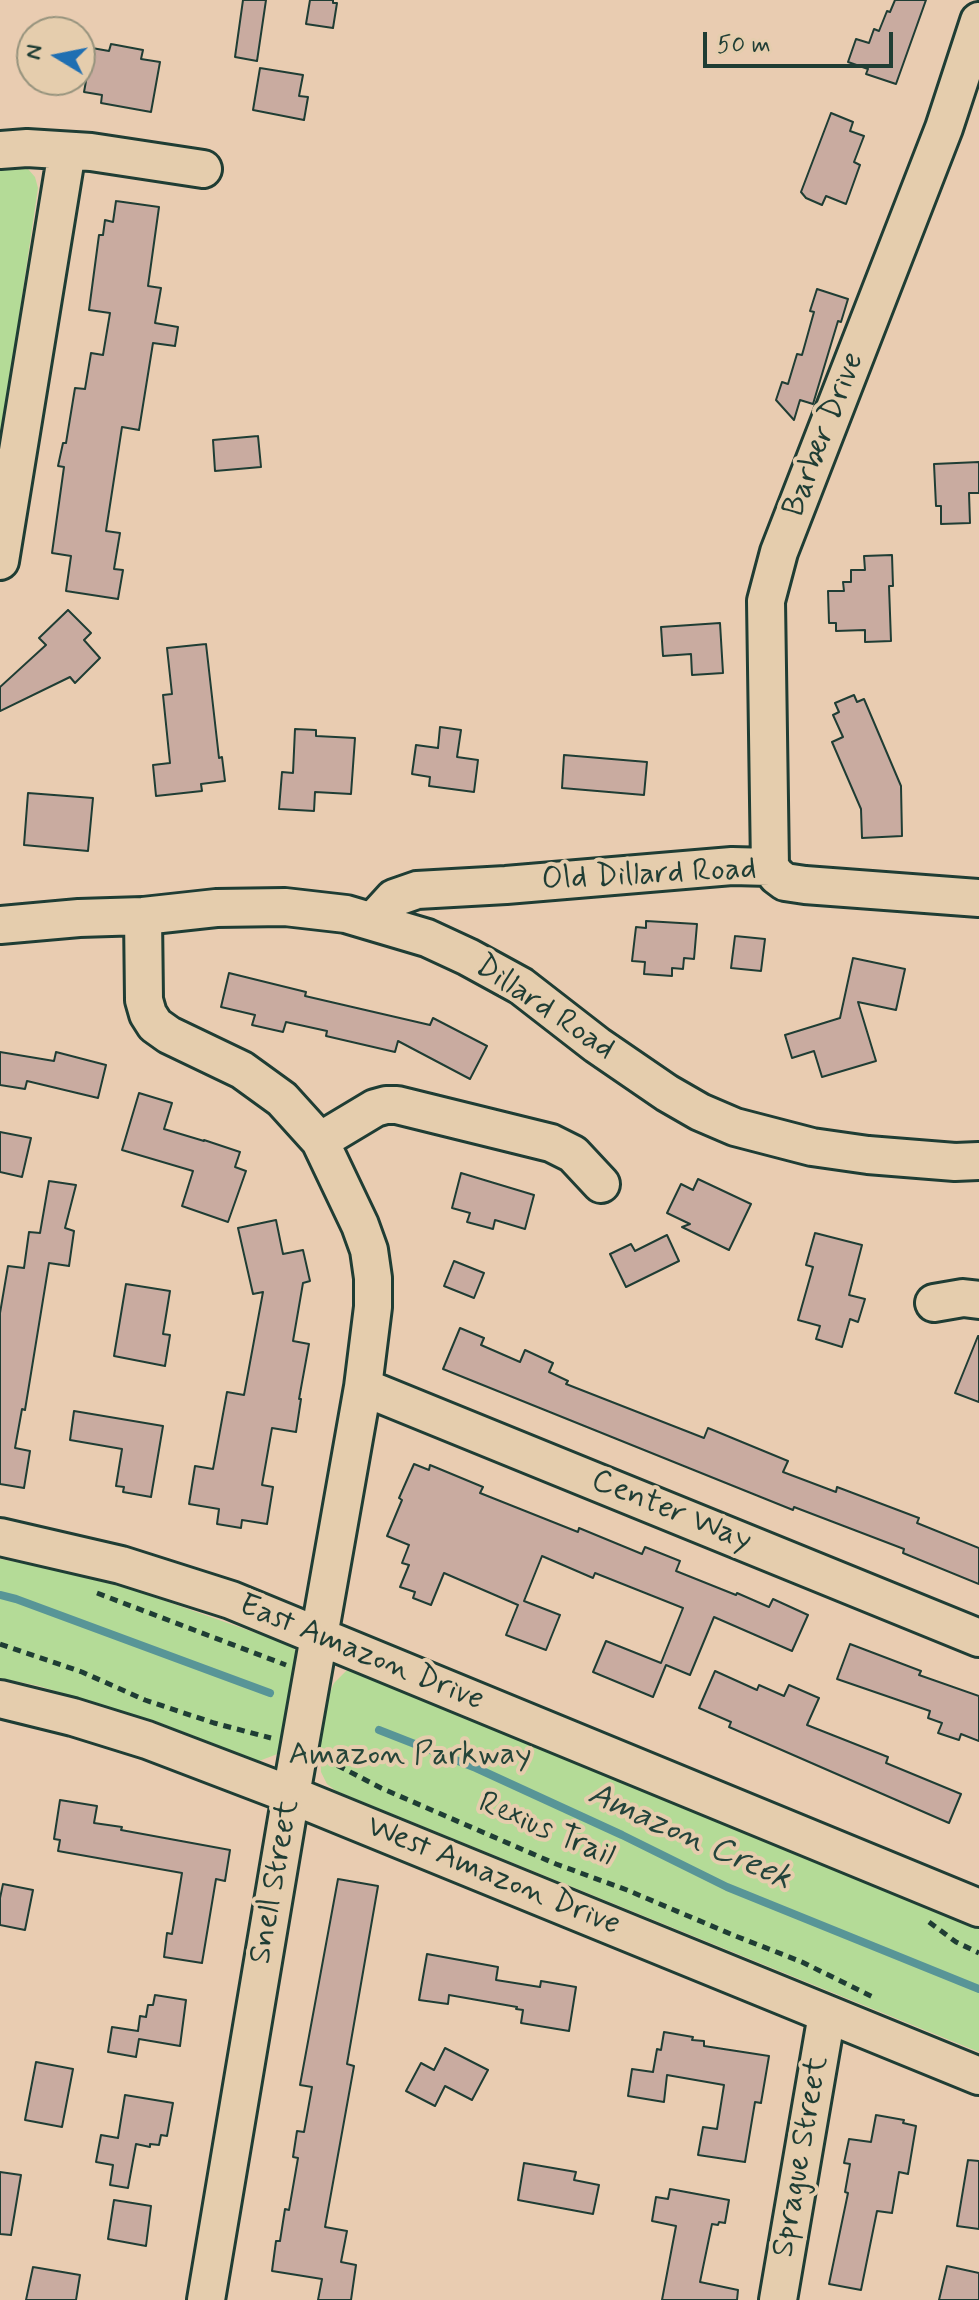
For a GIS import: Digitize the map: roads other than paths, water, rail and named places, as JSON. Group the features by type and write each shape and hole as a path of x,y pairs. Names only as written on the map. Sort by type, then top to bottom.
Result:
{"street":[{"name":"Barber Drive","path":"770,867 766,601 779,552 944,128 979,21"},
{"path":"0,150 27,148 91,152 203,169"},
{"path":"0,561 67,151"},
{"name":"Old Dillard Road","path":"373,921 394,898 417,890 732,866 770,867 785,882 805,885 979,898"},
{"name":"Dillard Road","path":"0,925 216,908 285,907 318,909 373,921 427,938 521,986 597,1045 667,1093 735,1127 812,1147 868,1155 979,1161"},
{"name":"Snell Street","path":"143,916 144,1000 148,1014 155,1025 169,1035 242,1070 282,1099 320,1141 360,1225 369,1250 373,1278 373,1307 363,1387 206,2300"},
{"path":"320,1141 375,1108 397,1105 551,1143 573,1154 601,1184"},
{"path":"934,1303 963,1298 979,1300"},
{"name":"Center Way","path":"363,1387 979,1638"},
{"name":"East Amazon Drive","path":"0,1537 135,1569 231,1600 979,1908"},
{"name":"West Amazon Drive","path":"0,1699 147,1740 291,1795 979,2076"},
{"name":"Sprague Street","path":"778,2300 827,2014"}],"waterway":[{"name":"Amazon Creek","path":"0,1595 270,1693"},
{"name":"Amazon Creek","path":"379,1730 476,1768 727,1887 979,1989"}],"park label":[{"name":"Amazon Parkway","path":"410,1756"}]}
